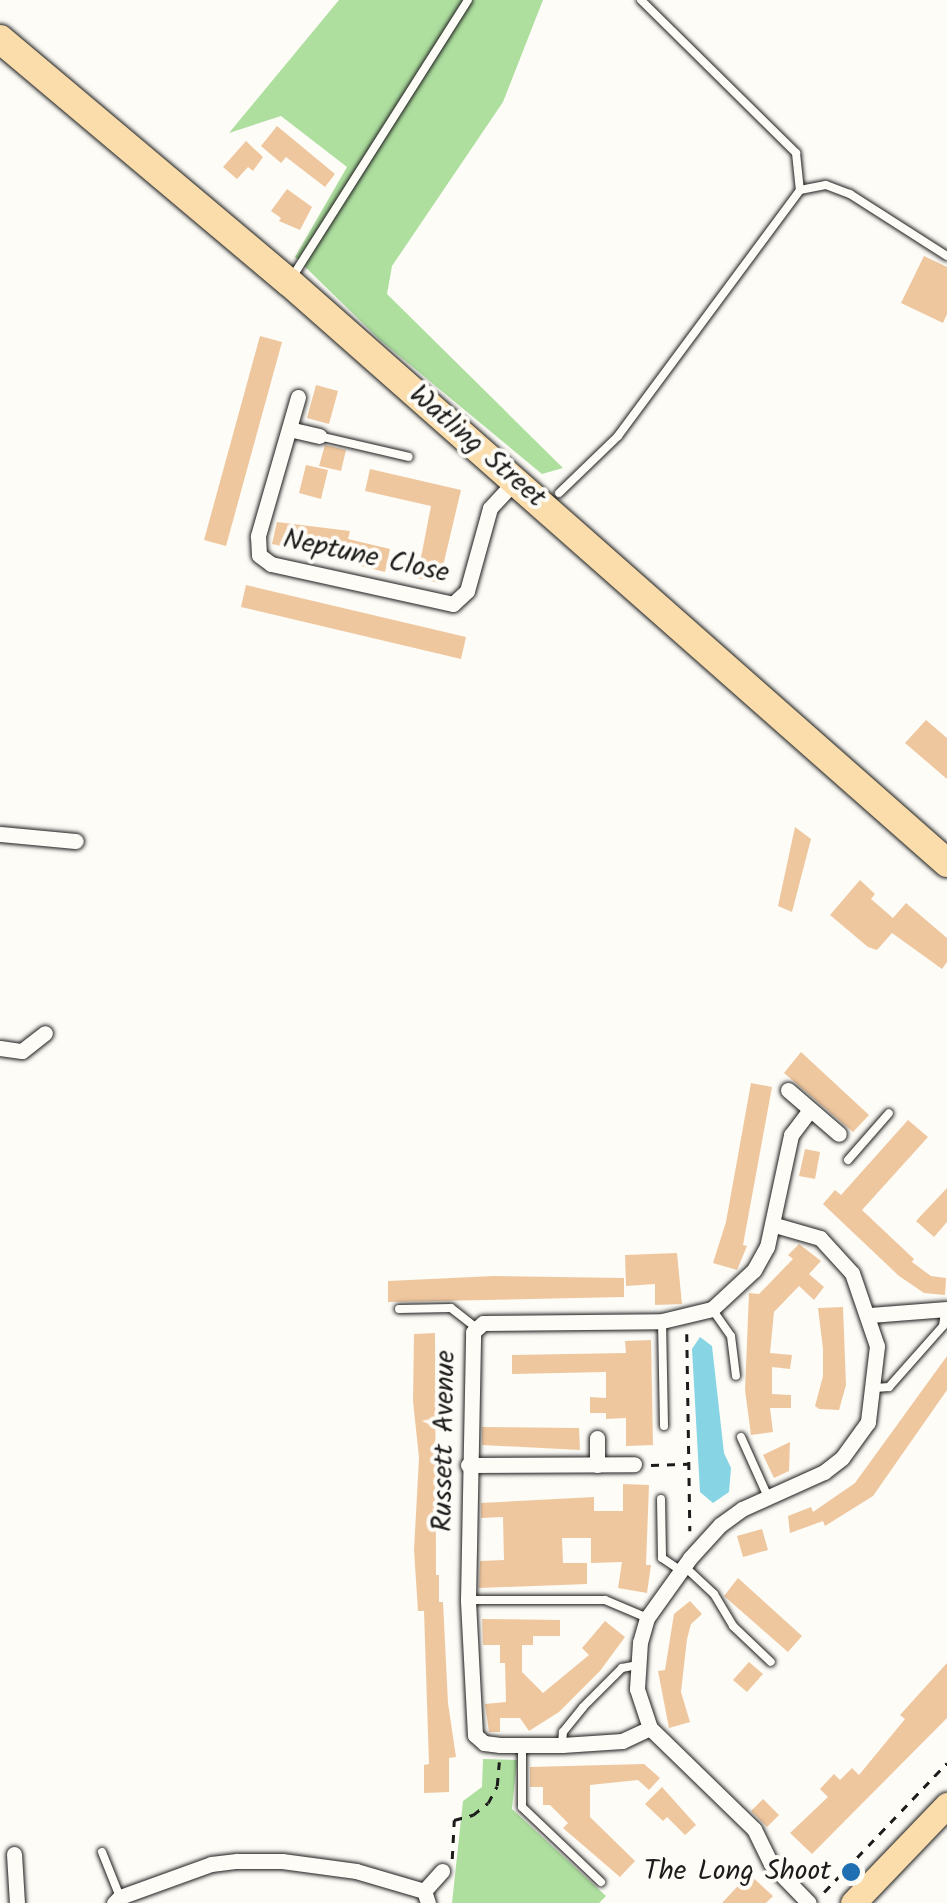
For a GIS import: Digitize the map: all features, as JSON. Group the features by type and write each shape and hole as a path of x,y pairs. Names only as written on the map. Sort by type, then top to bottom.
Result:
{"highway":[{"name":"Watling Street","path":"0,40 289,282 947,862"}],"main road":[{"path":"852,1903 947,1806"}],"street":[{"name":"Neptune Close","path":"298,397 258,536 259,555 271,564 452,604 467,591 484,520 516,480"},
{"path":"289,429 319,436"},
{"path":"0,834 76,841"},
{"path":"0,1048 22,1052 45,1033"},
{"path":"788,1090 839,1134"},
{"name":"Russett Avenue","path":"500,1745 484,1743 475,1735 471,1720 468,1465 472,1340 477,1328 495,1323 662,1321 712,1309 754,1270 775,1225 790,1134 810,1110"},
{"path":"775,1225 820,1238 837,1252 870,1315 877,1346 868,1422 842,1458 824,1472 768,1497 720,1525 685,1565 647,1618 637,1665 638,1690 650,1728 754,1829 771,1864 815,1899"},
{"path":"870,1315 946,1309"},
{"path":"596,1438 598,1466"},
{"path":"468,1465 634,1464"},
{"path":"500,1745 562,1746 622,1740 650,1728"},
{"path":"14,1854 7,1884 16,1903"},
{"path":"117,1900 211,1864 237,1860 282,1860 356,1871 426,1897 446,1872"}],"lane":[{"path":"289,282 468,0"},
{"path":"641,0 796,153 800,190"},
{"path":"559,492 618,436 800,190 826,185 850,194 947,256"},
{"path":"319,436 409,456"},
{"path":"848,1160 889,1113"},
{"path":"839,1134 856,1148"},
{"path":"399,1309 451,1308 477,1328"},
{"path":"712,1309 731,1336 736,1376"},
{"path":"875,1388 889,1386 902,1372 943,1326 946,1309"},
{"path":"662,1321 664,1426"},
{"path":"741,1438 768,1497"},
{"path":"662,1500 662,1558 685,1565 714,1594 732,1626 770,1662"},
{"path":"468,1600 605,1600 647,1618"},
{"path":"562,1746 563,1732 583,1707 622,1668 637,1665"},
{"path":"522,1745 522,1808 601,1882"},
{"path":"102,1852 117,1900"}],"path":[{"path":"685,1565 690,1464 687,1317"},
{"path":"634,1464 690,1464"},
{"path":"446,1872 454,1820 473,1815 488,1803 497,1786 500,1745"},
{"path":"815,1899 947,1763"}],"green space":[{"path":"339,0 543,0 503,102 392,266 387,294 563,468 542,474 380,340 295,257 347,167 281,116 229,133"},
{"path":"483,1759 517,1760 512,1809 606,1896 599,1903 452,1903 463,1801 482,1787"}],"water":[{"path":"700,1337 712,1346 724,1453 731,1468 729,1492 713,1503 700,1492 692,1349"}],"building":[{"path":"277,126 335,174 325,187 286,157 281,163 261,146"},
{"path":"246,141 263,157 253,171 248,167 237,179 223,167"},
{"path":"287,189 312,207 300,230 279,221 281,218 271,211"},
{"path":"924,256 947,267 947,314 943,323 901,303"},
{"path":"260,336 282,342 226,546 204,540"},
{"path":"316,385 338,391 329,424 307,418"},
{"path":"325,445 346,450 341,471 319,466"},
{"path":"306,465 328,470 321,499 299,493"},
{"path":"370,469 461,490 439,583 417,578 431,506 365,491"},
{"path":"277,522 350,531 348,539 390,549 385,572 357,565 359,556 302,544 300,550 272,544"},
{"path":"246,585 466,637 461,659 241,607"},
{"path":"926,720 947,738 947,779 905,743"},
{"path":"795,827 811,839 792,912 778,906"},
{"path":"860,880 875,894 871,899 893,918 906,903 947,938 947,962 942,969 892,933 877,950 868,947 830,915"},
{"path":"801,1052 869,1115 853,1132 784,1073"},
{"path":"751,1083 772,1087 743,1245 747,1246 737,1270 713,1263 726,1222"},
{"path":"908,1120 928,1137 862,1210 914,1259 912,1262 931,1276 946,1278 945,1295 924,1293 899,1276 823,1204 835,1190 841,1195"},
{"path":"805,1149 820,1152 815,1179 799,1176"},
{"path":"947,1188 947,1222 934,1237 916,1221"},
{"path":"799,1244 821,1261 809,1274 824,1287 814,1300 799,1286 774,1312 770,1353 792,1355 790,1369 772,1367 772,1394 791,1395 791,1408 770,1408 773,1432 751,1435 745,1390 749,1293 759,1294 793,1259 788,1255"},
{"path":"677,1253 682,1304 655,1305 655,1284 626,1286 625,1255"},
{"path":"494,1276 624,1278 624,1297 388,1302 388,1281"},
{"path":"843,1307 846,1385 839,1410 819,1409 815,1406 823,1376 823,1349 818,1308"},
{"path":"435,1333 436,1575 439,1602 443,1602 448,1703 456,1757 449,1758 449,1792 424,1793 424,1765 429,1764 424,1611 418,1611 414,1550 419,1458 413,1401 414,1334"},
{"path":"651,1340 653,1445 626,1446 626,1418 606,1419 606,1413 590,1413 590,1397 606,1398 606,1372 512,1374 512,1355 626,1353 625,1341"},
{"path":"947,1356 947,1390 873,1496 825,1526 823,1521 790,1533 788,1516 811,1507 813,1512 855,1483"},
{"path":"482,1427 579,1428 580,1450 482,1445"},
{"path":"790,1442 789,1471 774,1478 763,1455"},
{"path":"623,1484 649,1485 646,1565 651,1565 647,1593 618,1588 622,1562 591,1563 591,1538 562,1538 563,1563 587,1563 587,1584 479,1588 480,1561 504,1560 503,1517 481,1518 481,1503 594,1497 594,1511 623,1511"},
{"path":"762,1529 768,1550 743,1557 737,1536"},
{"path":"738,1578 802,1636 788,1652 724,1596"},
{"path":"690,1601 702,1614 691,1624 681,1692 690,1722 669,1728 658,1671 665,1670 674,1614"},
{"path":"482,1619 560,1620 560,1636 533,1636 533,1645 522,1645 522,1672 543,1693 589,1655 582,1648 605,1621 625,1637 600,1671 559,1712 529,1731 520,1718 500,1718 500,1732 489,1732 485,1704 506,1702 505,1663 500,1663 500,1645 483,1645"},
{"path":"749,1662 763,1674 747,1692 733,1680"},
{"path":"947,1663 947,1718 812,1854 790,1833 828,1797 820,1789 834,1774 840,1780 852,1768 859,1775 905,1719 900,1715"},
{"path":"644,1764 660,1778 649,1790 638,1780 590,1785 590,1817 635,1861 620,1877 563,1828 568,1823 550,1805 543,1805 543,1787 530,1787 530,1767"},
{"path":"662,1787 696,1825 685,1835 667,1817 663,1821 645,1804"},
{"path":"763,1799 779,1815 767,1827 751,1811"},
{"path":"749,1874 773,1896 766,1903 722,1903"}],"place":[{"name":"The Long Shoot","path":"851,1872"}]}
